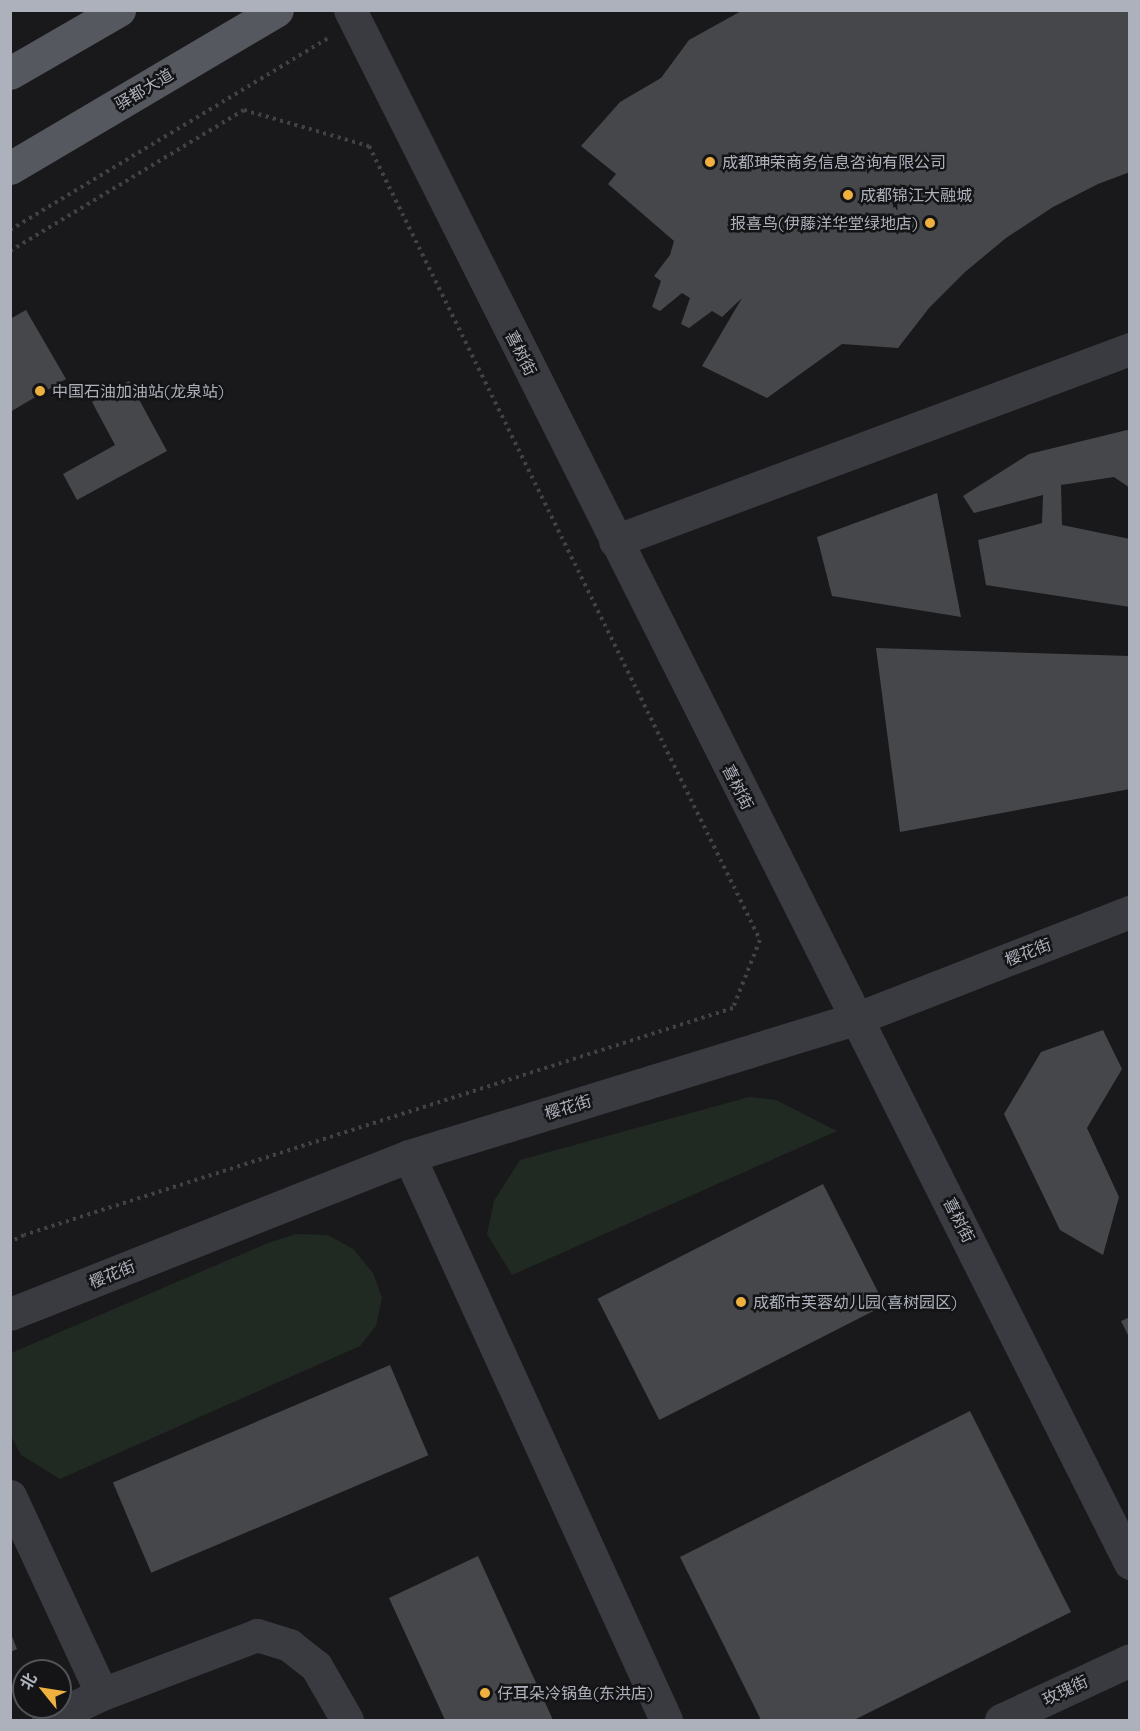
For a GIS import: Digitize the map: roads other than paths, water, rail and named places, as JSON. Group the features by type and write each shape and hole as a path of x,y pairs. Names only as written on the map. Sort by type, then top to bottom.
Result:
{"main road":[{"path":"10,73 119,10"},
{"name":"驿都大道","path":"10,168 277,10"}],"street":[{"name":"喜树街","path":"352,16 855,1019 975,1250 1130,1563"},
{"path":"615,541 1130,349"},
{"name":"樱花街","path":"10,1314 409,1156 855,1019 1130,912"},
{"path":"409,1156 666,1720"},
{"path":"10,1496 102,1694"},
{"path":"48,1720 102,1694 257,1635 289,1646 316,1666 347,1720"},
{"name":"玫瑰街","path":"1001,1720 1130,1660"}],"place":[{"name":"成都珅荣商务信息咨询有限公司","path":"710,162"},
{"name":"成都锦江大融城","path":"848,195"},
{"name":"报喜鸟(伊藤洋华堂绿地店)","path":"930,223"},
{"name":"中国石油加油站(龙泉站)","path":"40,391"},
{"name":"成都市芙蓉幼儿园(喜树园区)","path":"741,1302"},
{"name":"仔耳朵冷锅鱼(东洪店)","path":"485,1693"}]}
